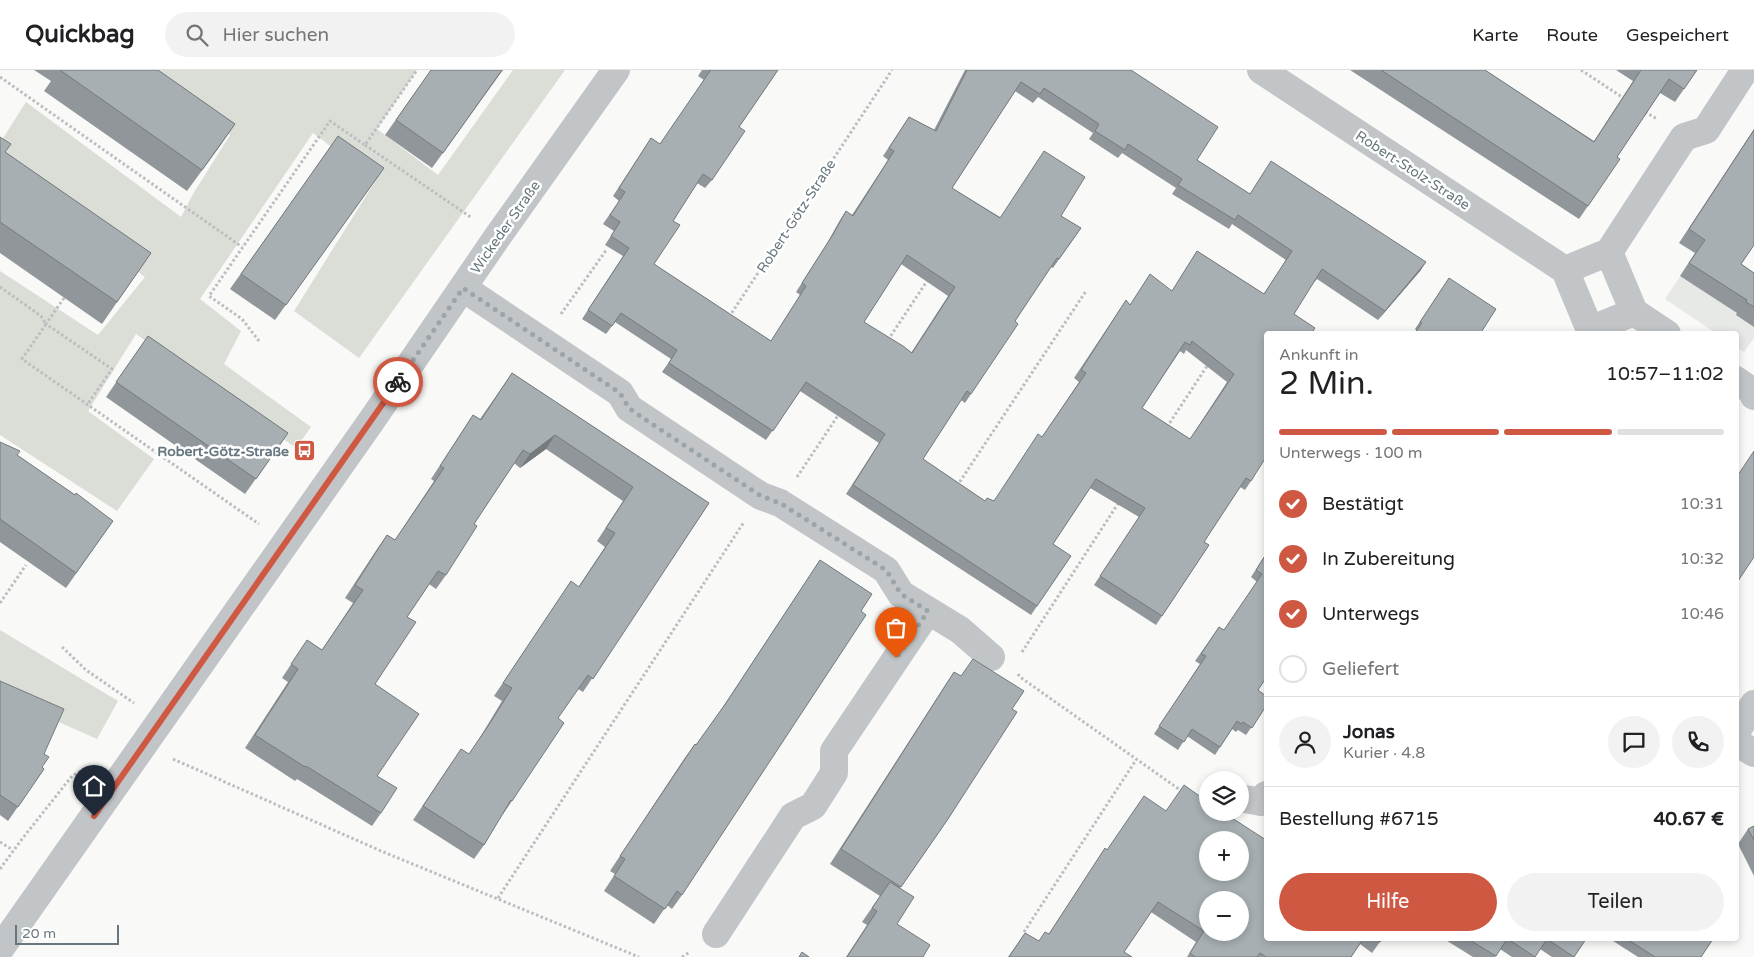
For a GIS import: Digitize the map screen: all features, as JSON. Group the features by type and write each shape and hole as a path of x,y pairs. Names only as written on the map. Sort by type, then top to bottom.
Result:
{"street":[{"name":"Wickeder Straße","path":"0,949 616,70"},
{"name":"Robert-Stolz-Straße","path":"1261,70 1565,270"},
{"path":"1588,331 1565,270 1609,252 1684,137 1706,130 1745,70"},
{"path":"1609,252 1634,312 1662,331"},
{"path":"463,288 620,393 629,408 886,570 901,594 960,630 991,657"},
{"path":"1590,331 1634,312"},
{"path":"1739,382 1752,391 1754,396"},
{"path":"716,934 793,816 814,806 834,773 834,751 928,611"},
{"path":"1739,727 1754,704"},
{"path":"1739,744 1754,753"},
{"path":"1249,804 1261,802 1264,798"}],"path":[{"path":"365,145 417,70"},
{"name":"Robert-Götz-Straße","path":"728,318 892,70"},
{"path":"1581,70 1629,101"},
{"path":"0,77 242,247"},
{"path":"1645,112 1684,137"},
{"path":"259,342 242,319 209,296 330,120 498,236"},
{"path":"542,342 607,249"},
{"path":"888,340 930,276"},
{"path":"0,287 41,316 46,324 112,369 87,405"},
{"path":"956,488 1086,291"},
{"path":"64,298 22,359 262,526"},
{"path":"1164,432 1213,357"},
{"path":"498,898 771,499 839,414"},
{"path":"1018,658 1121,499"},
{"path":"0,603 26,566"},
{"path":"62,646 86,670 141,708"},
{"path":"1016,671 1020,677 1188,795"},
{"path":"143,746 381,851 639,957"},
{"path":"1024,932 1136,760"},
{"path":"0,842 13,850"}],"shaded area":[{"path":"137,70 417,70 377,129 438,175 513,70 565,70 359,358 294,311 376,180 313,133 200,299 241,331 224,364 311,427 296,448 136,334 88,411 154,459 117,511 0,435 0,271 98,335 145,277 5,172 0,143 26,102 181,217 230,135"},
{"path":"1696,253 1754,293 1754,338 1744,352 1739,349 1739,331 1713,331 1665,299"},
{"path":"0,630 118,701 97,739 0,696"}],"building":[{"path":"60,70 158,70 235,124 202,170"},
{"path":"431,70 502,70 443,153 396,120"},
{"path":"709,70 778,70 739,127 745,131 712,180 703,174 673,221 680,225 654,264 771,341 806,286 802,283 846,211 853,216 894,151 889,148 909,117 936,131 967,70 1131,70 1218,127 1197,160 1250,194 1271,161 1426,262 1385,311 1322,269 1294,314 1315,328 1313,331 1264,331 1264,460 1251,481 1246,478 1204,542 1209,545 1162,616 1100,576 1145,508 1096,479 1053,544 1071,556 1037,606 853,485 885,434 806,382 773,431 669,363 677,350 621,313 612,326 588,310 629,248 611,236 620,222 610,215 625,192 619,188 651,138 660,144","holes":["1021,82 1040,94 1044,88 1099,124 1095,131 1125,150 1128,144 1182,179 1178,185 1235,220 1238,215 1292,251 1264,294 1197,251 1172,291 1150,274 1130,305 1126,300 1081,370 1086,373 1042,437 1038,434 994,501 987,498 985,501 923,459 967,391 971,394 1018,324 1015,321 1057,258 1059,259 1081,228 1061,216 1085,177 1044,151 1000,218 952,188","907,255 955,287 912,353 864,322","1192,341 1234,374 1190,439 1142,408 1185,342 1190,345"]},
{"path":"1381,70 1485,70 1594,142 1641,70 1697,70 1684,89 1669,79 1617,157 1620,159 1588,206"},
{"path":"1754,130 1754,245 1741,264 1754,273 1754,307 1746,302 1747,300 1689,263 1705,240 1689,229"},
{"path":"338,136 384,168 286,305 241,274"},
{"path":"0,137 11,144 5,152 151,253 117,302 0,222"},
{"path":"1449,278 1496,309 1482,331 1416,331 1422,323 1420,322"},
{"path":"148,336 288,433 256,479 116,382"},
{"path":"512,373 709,503 593,679 588,675 558,718 564,723 511,800 484,845 423,806 461,749 469,754 488,726 512,688 503,683 571,581 579,587 615,533 606,528 633,487 555,435 530,454 523,450 474,524 477,526 446,575 438,571 407,617 416,622 375,684 419,714 377,776 397,788 381,813 255,735 298,669 291,664 307,640 322,650 363,590 355,585 387,535 395,540 444,468 440,466 473,415 481,420"},
{"path":"0,442 20,451 17,455 75,495 76,493 113,521 76,573 0,519"},
{"path":"1754,451 1754,557 1739,580 1739,474"},
{"path":"1264,557 1264,681 1258,690 1264,694 1264,709 1252,728 1243,722 1241,724 1237,721 1220,747 1192,729 1184,742 1159,726 1206,656 1201,654 1219,627 1224,630 1262,574 1256,570"},
{"path":"820,560 872,594 861,611 866,615 682,895 677,891 665,909 614,876 625,859 620,856 695,744 726,703"},
{"path":"973,659 1024,691 1012,709 1017,712 948,819 901,887 841,849 954,672 961,676"},
{"path":"0,681 64,709 44,754 49,757 42,767 44,769 18,807 0,795"},
{"path":"1184,785 1199,796 1199,821 1237,821 1264,839 1264,941 1362,941 1351,957 1266,957 1260,953 1257,957 1195,957 1190,953 1199,939 1199,941 1249,941 1249,891 1199,891 1199,928 1158,902 1124,952 1132,957 1009,957 1025,933 1039,941 1045,932 1049,934 1105,848 1107,850 1144,796 1166,811"},
{"path":"1754,826 1754,840 1748,829"},
{"path":"890,882 914,897 897,924 930,945 923,957 847,957 877,911 872,908"},
{"path":"1471,941 1506,941 1496,956"},
{"path":"1511,941 1546,941 1535,957"},
{"path":"1550,941 1585,941 1574,957"},
{"path":"1630,941 1712,941 1701,957 1655,957"},
{"path":"802,952 809,957 799,957"}],"way so far":[{"path":"398,382 463,288 620,393 629,408 698,455 761,496 780,503 886,570 901,594 928,611 896,658"}],"place":[{"name":"Robert-Götz-Straße","path":"305,451"}],"route":[{"path":"94,816 398,382"}]}
